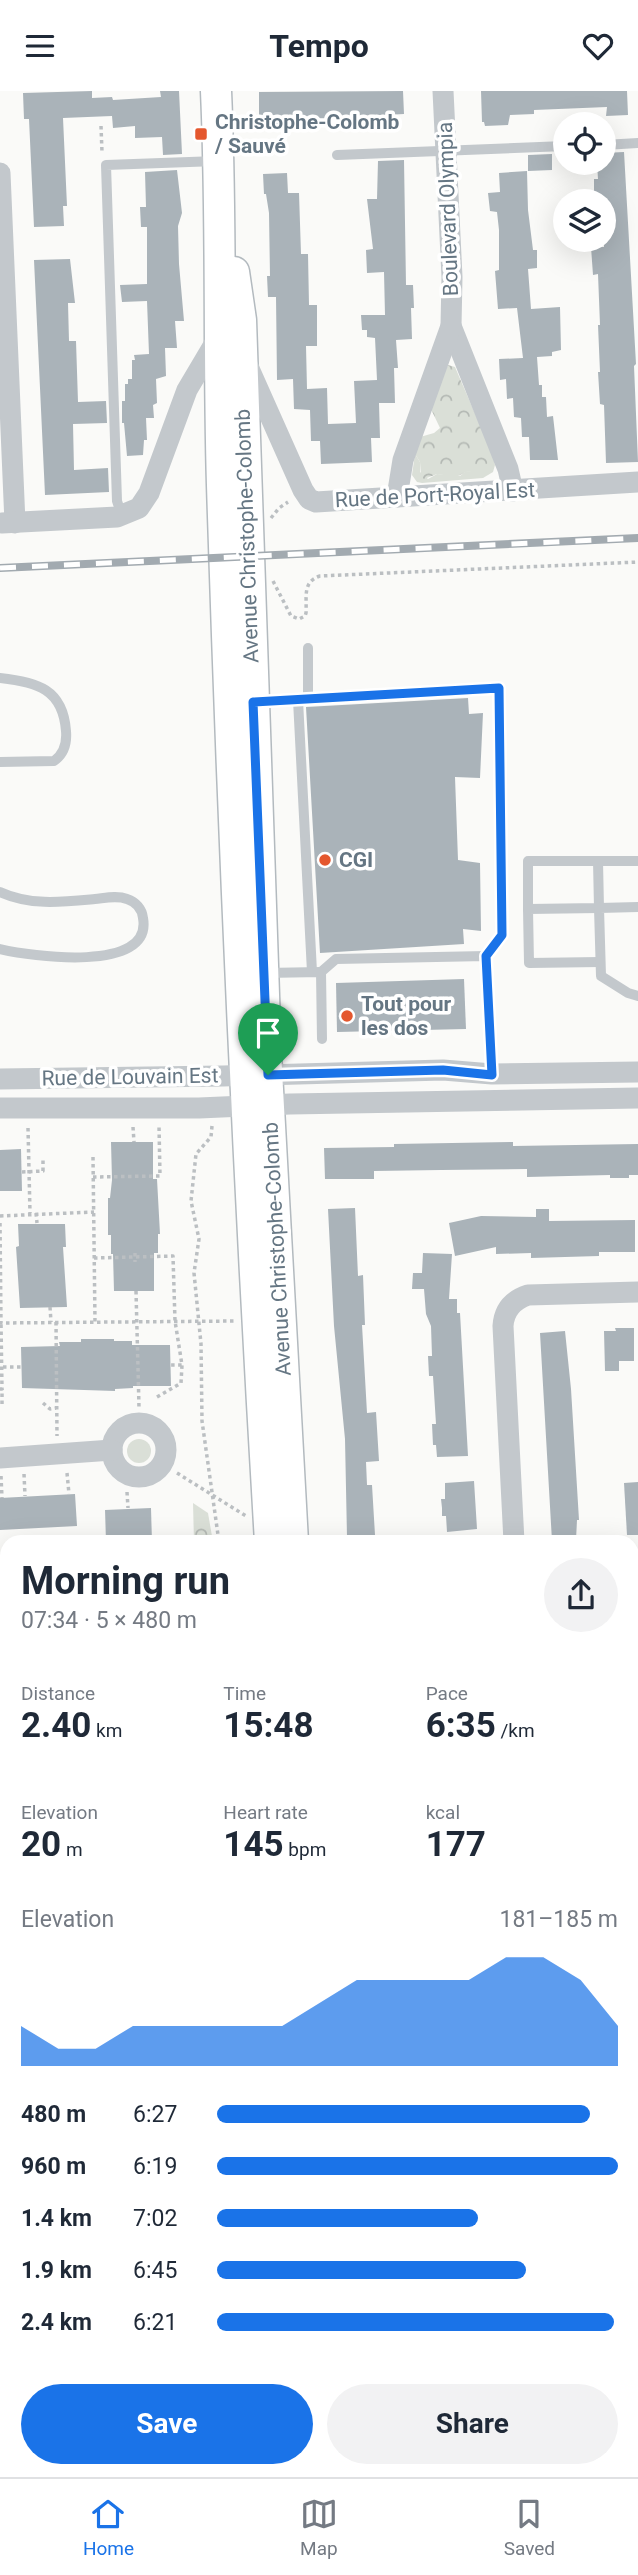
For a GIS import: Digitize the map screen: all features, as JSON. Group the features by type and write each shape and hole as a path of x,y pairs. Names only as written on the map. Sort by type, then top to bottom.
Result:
{"main road":[{"name":"Avenue Christophe-Colomb","path":"216,91 253,702 264,974 256,1075"},
{"name":"Avenue Christophe-Colomb","path":"230,345 222,480 256,1075 270,1535"},
{"name":"Avenue Christophe-Colomb","path":"257,1106 292,1535"}],"street":[{"name":"Boulevard Olympia","path":"397,498 403,460 451,326 452,277 443,91"},
{"path":"0,173 7,523 122,516 139,508 148,496 190,384 230,345"},
{"name":"Boulevard Olympia","path":"451,326 508,469 513,491"},
{"name":"Rue de Port-Royal Est","path":"230,345 309,499 327,502 638,482"},
{"name":"Rue de Louvain Est","path":"0,1079 443,1070 492,1075 638,1072"},
{"name":"Rue de Louvain Est","path":"0,1108 80,1109 638,1098"},
{"path":"514,1535 503,1326 507,1311 518,1299 528,1295 638,1292"},
{"path":"0,1458 112,1450"}],"lane":[{"path":"616,144 638,143"},
{"path":"337,155 553,146"},
{"path":"122,516 117,501 106,165 220,160"},
{"path":"308,648 303,699 322,1039"},
{"path":"0,678 21,680 57,698 63,710 66,737 65,748 54,761 0,762"},
{"path":"253,702 499,688 502,935 486,956 492,1075"},
{"path":"600,962 529,963 528,861 638,861"},
{"path":"598,861 601,976 628,993 638,996"},
{"path":"0,892 13,898 34,901 64,902 118,897 128,899 137,904 144,923 138,941 119,953 107,956 39,954 0,949"},
{"path":"528,909 638,907"},
{"path":"264,974 317,972 335,959 486,956"}],"path":[{"path":"101,127 102,160 106,165"},
{"path":"268,524 273,513 295,501"},
{"path":"273,580 291,616 299,619 306,613 308,585 311,580 320,576 638,562"},
{"path":"133,1126 134,1142"},
{"path":"93,1177 160,1176 159,1126"},
{"path":"212,1126 211,1137 196,1154 191,1201 198,1239 194,1273 201,1344 202,1421 218,1535"},
{"path":"27,1128 30,1213"},
{"path":"93,1157 95,1322"},
{"path":"22,1172 43,1171 43,1159"},
{"path":"0,1216 94,1212"},
{"path":"36,1213 37,1223"},
{"path":"0,1223 2,1404"},
{"path":"94,1258 173,1256 175,1321 182,1365 181,1383 157,1397"},
{"path":"136,1291 139,1407"},
{"path":"50,1307 53,1322 57,1438"},
{"path":"1,1323 237,1322"},
{"path":"170,1365 182,1365"},
{"path":"2,1367 22,1367"},
{"path":"43,1403 50,1409 56,1408"},
{"path":"68,1473 69,1494"},
{"path":"177,1473 248,1517"},
{"path":"24,1474 25,1496"},
{"path":"1,1476 2,1498"},
{"path":"127,1492 128,1508"}],"green space":[{"path":"448,365 455,367 492,453 487,464 479,471 466,472 456,477 437,474 424,479 415,454 420,437 440,428 430,407"},
{"path":"492,453 495,465 493,472 483,478 422,483 417,482 412,475 415,454 420,462 420,472 428,479 437,474 460,476 471,471"},
{"path":"134,1439 144,1439 151,1446 151,1456 144,1463 134,1463 127,1456 127,1446"},
{"path":"193,1503 208,1513 212,1535 194,1535"}],"building":[{"path":"92,91 92,98 112,97 113,100 161,97 160,91 179,91 182,154 163,155 162,137 135,138 135,126 113,128 112,116 63,118 67,206 63,206 64,226 34,227 29,119 24,119 23,93"},
{"path":"403,91 404,114 346,117 346,120 331,121 331,127 313,127 313,118 280,119 280,131 259,131 259,92"},
{"path":"481,91 627,91 628,115 616,116 616,112 606,112 607,107 534,110 534,114 510,115 508,125 485,126 482,122"},
{"path":"616,152 624,152 636,364 638,462 606,463 604,405 600,404 598,372 598,274 593,275 591,252 616,252 616,189 594,189 594,179 598,179 598,175 616,175"},
{"path":"552,154 552,170 528,171 528,155"},
{"path":"404,160 406,285 413,285 414,308 411,308 412,339 396,340 398,368 394,368 395,403 379,403 380,438 371,438 372,462 321,464 320,441 311,441 310,410 294,409 293,379 277,380 276,297 268,297 269,213 263,174 287,173 288,193 299,193 301,254 308,254 309,305 317,305 317,346 306,346 307,389 327,388 328,424 356,423 354,381 377,380 375,338 367,337 367,330 362,330 361,315 385,315 384,272 367,273 366,250 373,249 367,199 377,199 378,161"},
{"path":"177,170 182,213 178,226 184,321 175,321 177,348 165,348 166,376 156,379 157,403 153,405 154,418 146,418 147,440 144,440 143,455 127,456 122,401 125,401 125,384 128,384 128,379 132,379 134,355 149,354 147,301 122,302 120,285 147,284 147,227 141,227 140,207 146,207 145,172"},
{"path":"527,171 533,250 537,250 537,268 528,269 531,309 560,307 561,350 552,352 552,356 537,357 539,385 542,385 542,397 546,397 547,417 553,416 558,460 530,460 529,437 522,437 521,418 514,417 513,398 507,399 506,379 500,380 499,359 523,358 517,308 498,309 495,271 499,270 499,230 497,212 490,211 488,193 500,192 499,173"},
{"path":"70,259 75,303 68,303 69,341 76,341 78,402 106,401 107,423 73,424 74,470 108,468 109,492 45,495 34,260"},
{"path":"468,698 469,714 483,713 480,778 455,777 458,860 480,863 481,931 463,929 464,944 320,953 306,707"},
{"path":"464,979 466,1029 337,1032 336,983"},
{"path":"111,1142 153,1142 153,1179 157,1179 160,1234 158,1253 154,1253 154,1291 114,1291 111,1235 108,1235 108,1198 112,1180"},
{"path":"513,1142 513,1146 638,1144 638,1175 629,1175 629,1178 610,1178 610,1175 527,1177 527,1169 441,1170 374,1171 374,1179 325,1179 324,1148"},
{"path":"21,1149 22,1191 0,1191 0,1150"},
{"path":"355,1208 358,1276 363,1275 365,1325 362,1325 367,1413 376,1412 379,1461 366,1462 367,1485 372,1485 375,1535 347,1535 345,1439 334,1326 328,1209"},
{"path":"536,1209 549,1209 549,1221 635,1220 635,1252 531,1258 531,1253 496,1254 496,1247 455,1256 449,1223 481,1216 536,1217"},
{"path":"18,1224 65,1224 66,1247 63,1247 67,1307 20,1308 16,1247 19,1246"},
{"path":"423,1253 452,1254 449,1299 457,1299 457,1313 460,1313 468,1456 437,1457 436,1445 433,1445 432,1424 436,1424 433,1376 429,1376 428,1356 432,1356 431,1326 426,1314 424,1289 412,1289 413,1273 422,1273"},
{"path":"615,1328 634,1328 634,1361 619,1361 619,1371 605,1371 604,1331 616,1331"},
{"path":"565,1331 579,1520 576,1535 552,1535 540,1333"},
{"path":"81,1339 132,1341 132,1345 170,1345 171,1386 133,1386 115,1391 22,1388 21,1347 60,1346 59,1342 81,1342"},
{"path":"474,1481 477,1529 447,1532 441,1499 445,1499 445,1483"},
{"path":"638,1482 638,1535 627,1535 624,1483"},
{"path":"75,1494 77,1526 0,1530 0,1498"},
{"path":"151,1508 152,1535 106,1535 105,1510"}],"railway":[{"path":"0,568 638,538"}],"place":[{"name":"Christophe-Colomb / Sauvé","path":"201,134"},
{"name":"CGI","path":"325,860"},
{"name":"Tout pour les dos","path":"347,1016"}],"route":[{"path":"499,688 502,935 486,956 492,1075 443,1070 268,1075 253,702 499,688"}]}
